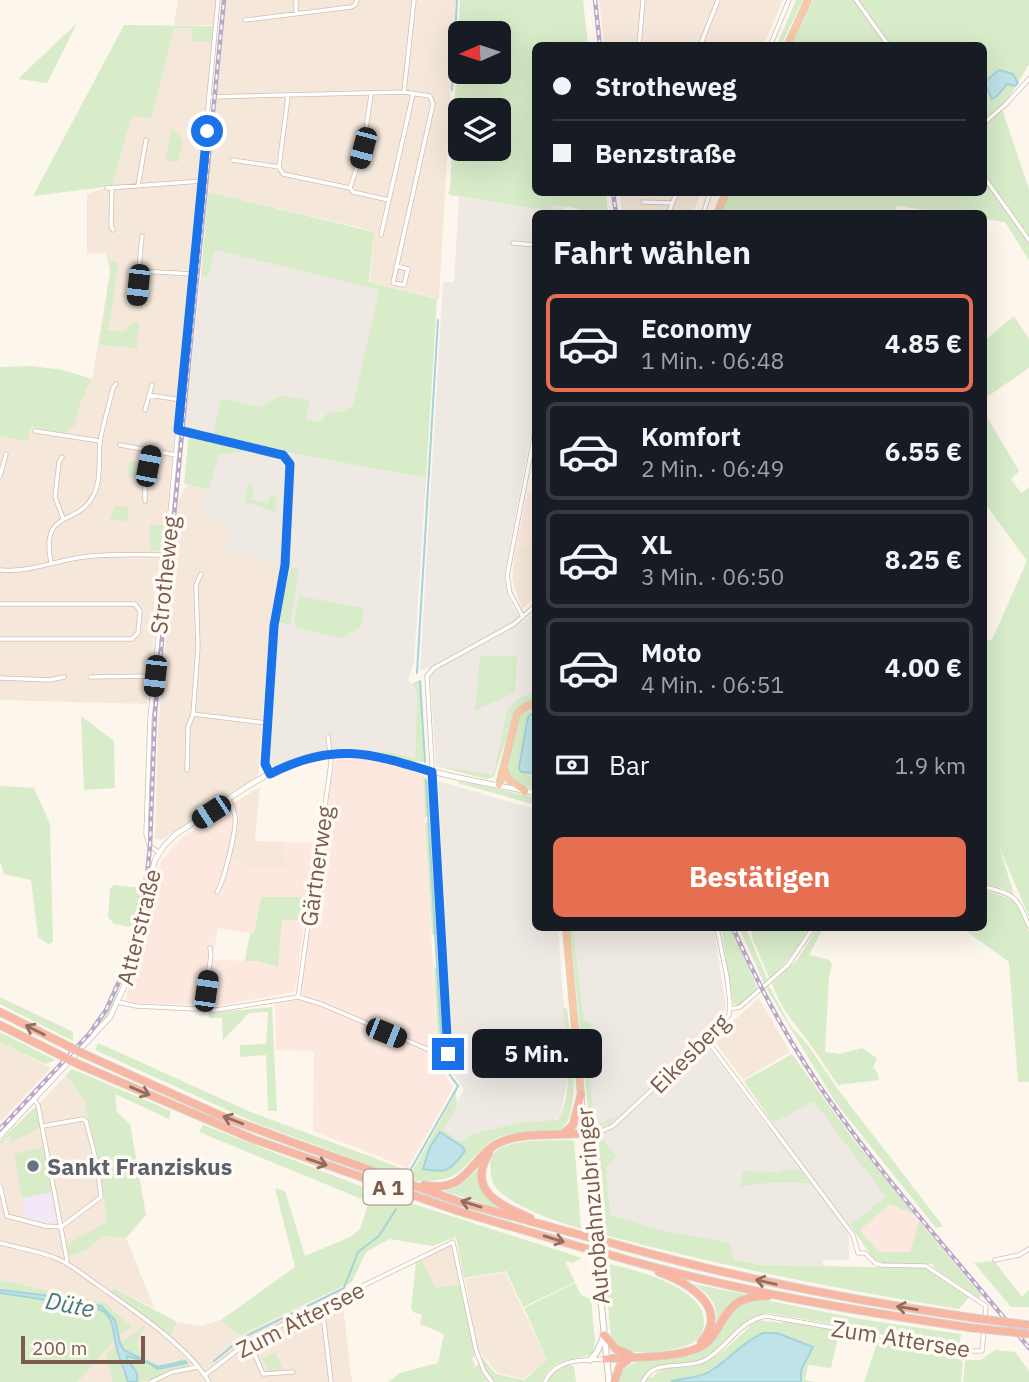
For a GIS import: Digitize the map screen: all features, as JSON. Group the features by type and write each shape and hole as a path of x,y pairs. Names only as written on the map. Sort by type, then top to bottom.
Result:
{"highway":[{"path":"789,42 808,0"},
{"path":"499,785 517,714 532,704"},
{"path":"503,768 508,779 525,791"},
{"name":"Autobahnzubringer","path":"566,931 581,1095"},
{"name":"A 1","path":"0,1012 70,1048 224,1117 460,1202 657,1256 792,1288 1029,1325"},
{"name":"A 1","path":"0,1025 78,1064 253,1139 458,1211 632,1262 790,1297 973,1328 1029,1334"},
{"path":"561,1135 573,1125 581,1095"},
{"path":"395,1179 432,1187 454,1184 465,1177 485,1153 512,1138 584,1133"},
{"path":"493,1148 483,1164 481,1174 482,1183 491,1197 514,1211 584,1236"},
{"path":"632,1262 674,1278 692,1288 704,1299 709,1309 710,1325 704,1339 691,1350"},
{"path":"606,1359 691,1350 708,1341 725,1315 737,1303 756,1296 790,1297"},
{"path":"604,1335 616,1349 634,1356"},
{"path":"614,1382 620,1366 634,1356"}],"main road":[{"name":"Autobahnzubringer","path":"581,1095 609,1382"},
{"path":"590,1360 597,1352 604,1335"}],"street":[{"name":"Strotheweg","path":"159,853 149,845 146,834 150,719 160,618 159,599 176,455 218,0"},
{"path":"296,0 296,13"},
{"path":"245,20 351,7 357,0"},
{"path":"404,92 414,0"},
{"path":"639,42 643,0"},
{"path":"702,42 718,0"},
{"path":"773,42 789,0"},
{"path":"856,0 886,42"},
{"path":"987,120 1029,79"},
{"path":"210,97 404,92 430,96 433,104 396,266 393,282 404,285 408,269 396,266"},
{"path":"380,235 413,93"},
{"path":"349,188 363,148 371,94"},
{"path":"288,96 279,167 284,174 349,188 354,192 388,200"},
{"path":"138,186 146,140"},
{"path":"232,160 279,167"},
{"path":"113,230 110,188 202,181"},
{"path":"987,181 1029,240"},
{"path":"669,210 675,196"},
{"path":"643,201 672,203"},
{"path":"136,300 142,236"},
{"path":"513,243 532,245"},
{"path":"139,271 193,274"},
{"path":"51,563 49,540 52,528 93,498 100,440 113,388 117,384"},
{"path":"145,410 152,385"},
{"path":"149,395 181,400"},
{"path":"178,430 283,455 290,464 285,565 274,626 267,723 265,760 270,774"},
{"path":"35,431 100,440"},
{"path":"120,445 176,455"},
{"path":"523,617 510,593 507,576 532,448"},
{"path":"145,501 145,481 151,451"},
{"path":"0,477 6,454"},
{"path":"62,457 55,497 63,518"},
{"path":"0,570 15,571 77,558 110,555 166,555"},
{"path":"187,770 188,727 193,714 198,647 196,585 201,574"},
{"path":"0,604 135,604 140,611 138,633 132,639 0,639"},
{"path":"118,1002 136,1006 203,1010 298,997 321,1004 439,1054 448,1054 427,676 434,668 523,617 532,609"},
{"path":"90,677 155,676"},
{"path":"0,678 50,680 64,677"},
{"path":"193,714 267,723"},
{"name":"Gärtnerweg","path":"298,997 331,754 328,736"},
{"name":"Atterstraße","path":"0,1136 102,1028 118,1002 153,868 159,853 176,834 270,774 299,761 331,754 374,755 432,772 532,792"},
{"path":"217,892 222,884 235,827 235,814 229,800"},
{"path":"987,888 1013,896 1029,926"},
{"path":"717,931 730,1009"},
{"name":"Eikesberg","path":"584,1133 613,1126 726,1020 730,1009 740,1007 788,965 811,931"},
{"path":"203,1010 210,948"},
{"name":"Zum Attersee","path":"643,1382 653,1369 694,1364 714,1356 750,1322 766,1316 967,1351 982,1351 986,1306 926,1265 881,1265 874,1263 865,1253 858,1253 853,1235 706,1039"},
{"path":"34,1100 38,1105 43,1126 66,1263"},
{"path":"0,1186 7,1216 45,1226 61,1227 101,1197 97,1164 86,1121 83,1119 43,1126"},
{"path":"0,1242 66,1263 141,1315 198,1367 209,1382"},
{"name":"Zum Attersee","path":"205,1375 249,1341 453,1242 476,1350 484,1371 492,1382"},
{"path":"995,1260 1019,1255 1029,1249"},
{"path":"321,1306 331,1382"},
{"path":"249,1341 263,1374 293,1372"},
{"path":"545,1382 557,1366 606,1359"},
{"path":"151,1382 172,1372 198,1367"}],"shaded area":[{"path":"178,0 216,0 213,25 174,25"},
{"path":"226,0 456,0 455,21 448,21 448,84 451,84 450,98 448,98 439,299 370,282 374,231 208,192"},
{"path":"599,0 783,0 765,42 604,42"},
{"path":"174,28 192,28 190,41 212,42 163,551 154,599 156,618 147,704 0,700 0,436 26,442 30,427 66,432 68,427 74,427 81,401 92,379 110,273 106,253 87,254 87,194 112,186 132,116 151,119"},
{"path":"620,196 700,196 694,210 622,210"},
{"path":"459,197 544,210 532,210 532,438 504,576 508,597 521,622 532,614 532,693 517,699 494,771 487,775 436,766 430,675 428,667 420,670 443,282 454,282"},
{"path":"551,206 565,206 565,210 550,210"},
{"path":"204,247 379,290 353,405 343,411 327,413 323,422 306,419 310,401 283,395 259,407 221,398 213,434 296,454 426,478 414,661 408,680 417,692 415,757 388,752 336,749 301,756 276,767 271,766 268,761 278,627 290,567 224,550 231,527 203,518 204,488 184,484 189,429 185,427"},
{"path":"187,485 204,488 232,527 224,550 282,565 270,625 258,777 162,840 155,838 158,730 178,501"},
{"path":"528,491 532,492 532,541 515,551"},
{"path":"532,541 532,601 522,609 512,579 515,551"},
{"path":"354,758 385,762 423,775 438,1064 453,1088 408,1168 313,1131 314,1051 276,1050 275,1003 299,1000 336,760"},
{"path":"438,781 532,808 532,931 558,931 567,1082 560,1116 552,1122 517,1123 471,1134 461,1142 442,1130 464,1089 445,1062 453,1061"},
{"path":"260,787 255,841 285,842 286,867 252,867 231,859 240,799"},
{"path":"240,799 231,859 252,867 286,867 285,842 315,843 307,897 261,897 254,934 218,928 212,960 257,961 277,967 282,920 304,920 295,992 216,1006 136,1003 127,1000 161,861 179,840"},
{"path":"573,931 714,931 726,1007 723,1016 701,1038 767,1126 814,1102 887,1197 845,1229 849,1236 849,1260 823,1260 823,1266 760,1265 604,1227 596,1146 602,1139 594,1121"},
{"path":"759,998 790,1052 743,1080 713,1039"},
{"path":"0,1042 51,1068 0,1122"},
{"path":"66,1075 84,1101 99,1163 107,1222 68,1244 87,1250 102,1236 126,1238 154,1308 114,1288 173,1336 177,1322 200,1326 221,1320 239,1336 341,1289 352,1382 78,1382 116,1339 132,1327 105,1303 0,1280 0,1145"},
{"path":"50,1192 55,1217 52,1223 26,1219 22,1198"},
{"path":"890,1204 916,1216 919,1221 910,1252 879,1252 860,1229"},
{"path":"449,1245 453,1247 460,1284 436,1288 422,1260"},
{"path":"505,1272 547,1360 523,1379 497,1373 478,1350 465,1279"}],"green space":[{"path":"460,0 583,0 588,42 532,42 532,196 606,196 608,210 552,206 550,210 544,210 450,195 452,161 511,161 511,98 455,98 456,84 511,84 511,21 459,21"},
{"path":"796,0 803,0 782,42 778,42"},
{"path":"813,0 1029,0 1029,64 1002,109 1029,189 1029,260 1005,222 987,219 987,210 927,210 897,206 896,210 723,210 728,196 987,196 987,42 793,42"},
{"path":"77,23 47,83 18,79"},
{"path":"124,25 213,26 212,42 191,41 192,28 174,28 151,119 132,116 112,186 33,196"},
{"path":"172,127 183,141 178,162 165,160"},
{"path":"208,192 374,232 369,282 437,299 426,478 296,454 213,434 221,398 259,407 283,395 310,401 306,419 322,422 327,413 343,411 353,405 379,290 215,250 208,277 201,276"},
{"path":"109,261 118,262 107,330 124,332 134,322 139,322 137,348 99,345 110,273"},
{"path":"1014,316 1029,339 1029,368 987,397 987,338"},
{"path":"31,366 63,370 92,379 81,401 74,427 68,427 67,433 31,427 27,442 0,436 0,367"},
{"path":"987,417 1019,471 1011,479 1021,493 1029,488 1029,917 999,846 1014,895 987,885 987,639 992,640 1027,561 987,506"},
{"path":"189,435 247,451 219,455 209,489 184,484"},
{"path":"130,461 146,465 144,478 127,477"},
{"path":"249,484 254,486 251,499 268,504 270,495 277,497 275,512 248,502 244,504"},
{"path":"115,506 129,507 128,521 110,520"},
{"path":"150,525 165,525 161,550 150,551"},
{"path":"290,567 299,569 290,625 279,622"},
{"path":"299,596 362,608 364,612 361,626 342,638 297,628 294,622"},
{"path":"480,656 517,656 515,692 475,711"},
{"path":"417,681 424,762 366,751 388,752 415,758 417,692 411,684"},
{"path":"532,693 532,700 521,705 515,712 494,777 486,779 436,766 491,774 494,771 507,711 517,699"},
{"path":"532,707 532,788 513,779 507,766 520,715"},
{"path":"81,716 114,741 115,788 84,790"},
{"path":"423,775 430,784 432,816 425,817"},
{"path":"458,783 532,796 532,804"},
{"path":"0,786 34,788 50,824 53,942 48,944 38,937 31,880 4,874 0,861"},
{"path":"433,822 439,934 432,935 425,823"},
{"path":"151,859 153,860 126,971 110,1011 95,1031 0,1133 84,1041 112,1001 126,968"},
{"path":"114,885 143,888 131,927 114,924 108,917 110,889"},
{"path":"987,891 1011,899 1018,906 1029,932 1029,1082 1018,1082 1009,962 966,931 987,931"},
{"path":"261,897 307,897 304,920 282,920 278,967 257,961 245,961"},
{"path":"570,931 573,931 584,1021 591,1023 593,1062 588,1062 594,1121 597,1124 620,1116 599,1128 589,1120"},
{"path":"721,931 732,931 758,989 738,1006 733,1003"},
{"path":"740,931 747,931 768,981 764,983"},
{"path":"751,931 807,931 791,956 770,980"},
{"path":"815,931 821,931 809,955 829,960 832,964 825,1052 839,1054 862,1048 877,1058 873,1068 879,1080 838,1085 788,1015 772,983 798,959"},
{"path":"442,967 446,1047 440,1051 434,968"},
{"path":"769,986 790,1025 943,1226 936,1228 836,1103 766,988"},
{"path":"0,997 73,1032 73,1041 0,1004"},
{"path":"272,1007 277,1111 268,1111 266,1055 240,1057 240,1045 266,1044 268,1012 249,1013 223,1040 222,1018 210,1018 208,1013"},
{"path":"563,1008 567,1008 573,1075 571,1111 566,1124 551,1133 503,1135 485,1146 459,1172 449,1178 437,1180 413,1181 256,1123 95,1050 98,1043 253,1113 412,1172 456,1092 457,1106 443,1130 461,1142 471,1134 517,1123 557,1120 563,1110 568,1082"},
{"path":"0,1032 55,1060 45,1064 0,1042"},
{"path":"792,1054 853,1139 916,1216 890,1204 860,1230 879,1252 910,1252 919,1221 982,1296 978,1298 933,1267 933,1264 875,1261 850,1225 886,1197 814,1102 773,1123 744,1081"},
{"path":"72,1069 171,1111 169,1119 115,1094 117,1112 130,1124 146,1215 126,1238 102,1236 87,1250 70,1256 67,1244 107,1222 99,1163 84,1101 66,1075"},
{"path":"34,1108 40,1128 12,1142 10,1135 0,1145 0,1141"},
{"path":"203,1125 376,1192 582,1258 572,1263 565,1261 575,1282 523,1307 506,1271 464,1278 456,1237 433,1246 390,1239 366,1252 352,1282 239,1336 221,1320 295,1267 275,1188 285,1191 305,1256 350,1237 360,1229 369,1202 199,1132"},
{"path":"602,1139 617,1157 606,1168 610,1215 660,1230 729,1243 734,1259 760,1265 926,1268 970,1296 959,1309 914,1302 737,1267 605,1235 596,1146"},
{"path":"528,1141 574,1141 581,1229 511,1200 495,1186 491,1174 491,1159 502,1147"},
{"path":"44,1147 51,1192 22,1198 14,1154"},
{"path":"480,1166 482,1187 493,1201 505,1210 444,1191 464,1182"},
{"path":"788,1168 794,1171 798,1168 810,1184 776,1182 741,1187 743,1171 778,1172"},
{"path":"422,1260 436,1288 460,1284 475,1357 472,1358 475,1367 478,1364 488,1382 388,1382 400,1373 438,1363 444,1334 420,1324 422,1315 413,1312 411,1308 416,1263"},
{"path":"994,1261 1022,1297 1029,1290 1029,1307 1011,1307 974,1263"},
{"path":"604,1263 665,1281 693,1299 701,1310 704,1322 699,1337 689,1345 659,1351 638,1352 619,1347 611,1338"},
{"path":"0,1280 105,1303 132,1327 119,1336 115,1320 101,1306 0,1290"},
{"path":"575,1283 581,1295 591,1299 595,1341 593,1353 557,1364 546,1373 542,1382 495,1382 485,1369 479,1354 496,1374 524,1380 547,1360 524,1308"},
{"path":"693,1284 745,1294 727,1307 716,1323 716,1310 712,1300"},
{"path":"114,1288 177,1322 172,1336 110,1292"},
{"path":"0,1293 99,1308 111,1318 116,1339 78,1382 0,1382"},
{"path":"755,1300 961,1334 959,1347 769,1313 759,1315 742,1325 704,1359 660,1366 646,1374 641,1382 618,1382 630,1365 639,1361 685,1357 704,1349 735,1310"},
{"path":"759,1320 784,1321 838,1330 831,1368 808,1365 805,1380 815,1382 645,1382 646,1378 653,1377 661,1370 694,1366 711,1359"},
{"path":"145,1326 137,1342 149,1361 162,1365 176,1362 183,1357 189,1363 188,1367 137,1382 136,1370 126,1356 144,1361 128,1353 120,1343","holes":["147,1362 157,1367 186,1363 158,1369"]},
{"path":"877,1343 963,1360 961,1382 864,1382"},
{"path":"117,1345 122,1371 128,1382 113,1382 106,1355"},
{"path":"995,1350 1015,1352 1029,1371 1029,1382 963,1382 965,1360 981,1360"},
{"path":"275,1353 283,1369 269,1372 262,1358"},
{"path":"570,1364 574,1367 576,1382 547,1382 553,1371"}],"water":[{"path":"999,70 1013,74 1018,83 1015,86 1007,84 992,99 987,88 988,79"},
{"path":"532,714 532,773 521,772 519,768 528,717"},
{"path":"440,1132 465,1151 448,1169 423,1169 430,1147"},
{"path":"0,1290 101,1306 115,1320 124,1350 157,1367 185,1361 187,1363 158,1369 145,1361 126,1356 138,1378 137,1382 128,1382 112,1324 101,1310 0,1293"},
{"path":"763,1333 777,1333 813,1347 801,1370 801,1382 671,1382 709,1372 748,1341"}],"waterway":[{"path":"452,90 457,0"},
{"path":"417,673 438,320"},
{"path":"420,681 425,762"},
{"path":"426,780 442,1051"},
{"path":"411,1169 458,1086 442,1064"},
{"path":"214,1361 242,1338 344,1288 358,1252 379,1236 396,1209"}],"railway":[{"path":"0,1129 89,1034 106,1010 123,973 147,874 155,713 224,0"},
{"path":"595,0 600,42"},
{"path":"614,196 615,210"},
{"path":"734,931 775,1014 805,1064 856,1138 1029,1348"}],"place":[{"name":"Sankt Franziskus","path":"33,1166"}],"route":[{"path":"207,131 178,430 283,455 290,464 285,565 274,626 265,764 270,774 315,756 347,752 387,757 432,772 448,1054"}],"water label":[{"name":"Düte","path":"70,1304"}]}
